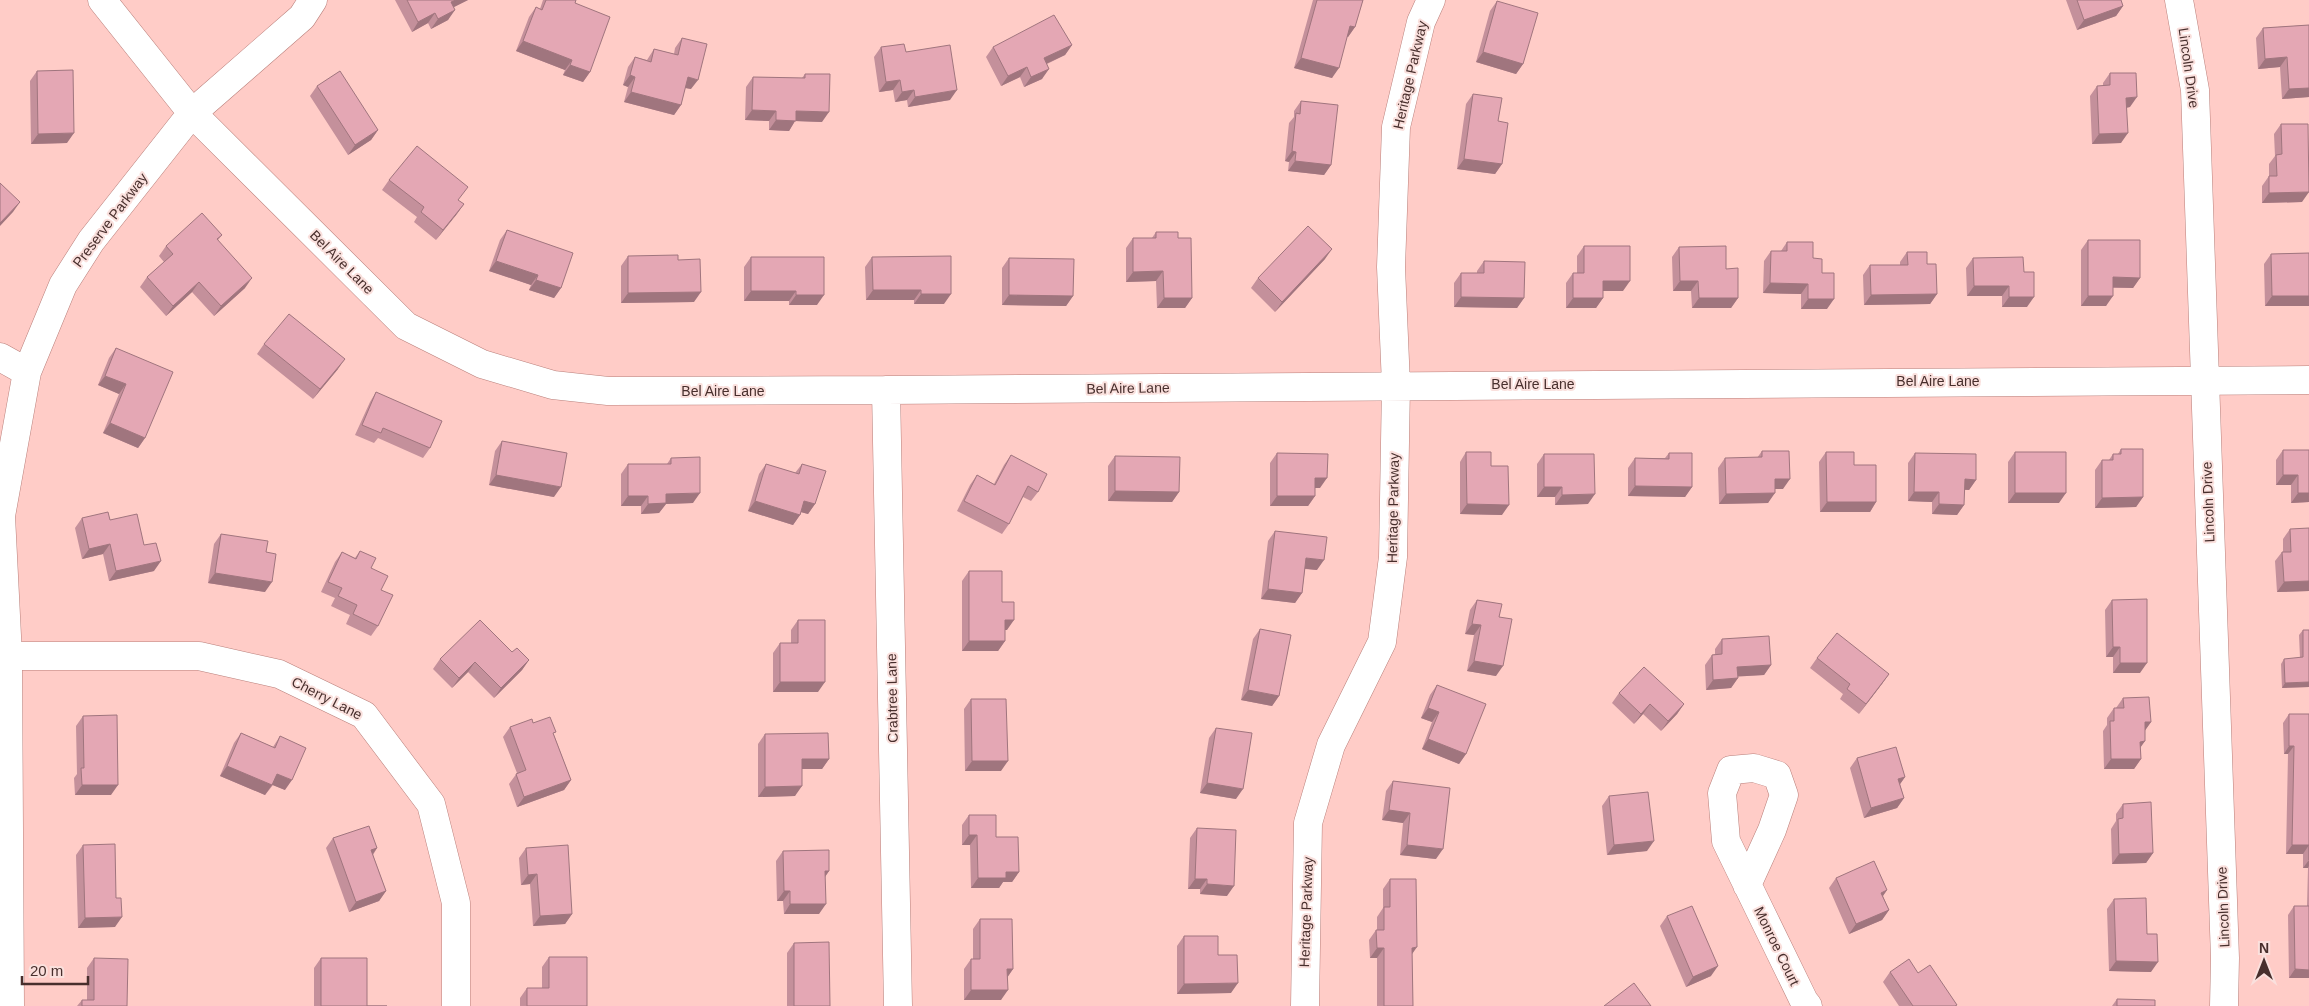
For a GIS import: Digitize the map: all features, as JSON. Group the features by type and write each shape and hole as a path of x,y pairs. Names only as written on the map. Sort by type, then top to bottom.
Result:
{"street":[{"name":"Bel Aire Lane","path":"102,0 192,113 406,326 482,364 552,386 608,391 2204,379 2309,380"},
{"name":"Preserve Parkway","path":"10,1006 8,656 1,516 27,372 63,285 91,241 192,113 302,17 314,0"},
{"name":"Heritage Parkway","path":"1305,1006 1308,823 1331,745 1382,642 1393,557 1396,386 1391,267 1396,127 1421,22 1431,0"},
{"name":"Lincoln Drive","path":"2179,0 2195,90 2224,938 2224,1006"},
{"path":"0,356 27,372"},
{"name":"Crabtree Lane","path":"886,390 898,1006"},
{"name":"Cherry Lane","path":"8,656 199,656 279,674 364,715 431,804 456,903 456,1006"},
{"name":"Monroe Court","path":"1748,885 1803,1004"}],"building":[{"path":"407,0 456,0 451,2 455,10 438,19 435,13 418,22"},
{"path":"546,0 576,0 575,3 610,17 590,72 570,65 572,60 523,41 536,7 542,10"},
{"path":"1317,0 1363,0 1355,27 1350,26 1339,68 1301,58"},
{"path":"2077,0 2121,0 2123,6 2084,20"},
{"path":"1497,1 1538,13 1523,64 1483,52"},
{"path":"1054,15 1072,45 1044,58 1049,69 1031,77 1027,67 1008,76 993,47"},
{"path":"2309,25 2309,88 2289,89 2287,57 2265,59 2263,28"},
{"path":"682,38 707,44 698,80 688,77 681,105 631,92 635,77 630,75 635,57 651,62 654,49 678,55"},
{"path":"904,44 906,52 950,45 957,90 915,97 914,90 902,92 900,80 886,82 881,47"},
{"path":"73,70 74,133 38,134 37,71"},
{"path":"340,71 378,130 355,145 317,86"},
{"path":"2110,73 2136,73 2137,97 2126,98 2128,133 2099,134 2097,86 2110,85"},
{"path":"805,74 830,74 829,112 796,111 796,121 776,120 776,111 752,110 753,77 805,78"},
{"path":"1473,94 1502,98 1498,121 1508,123 1502,164 1464,159"},
{"path":"1301,101 1338,105 1331,165 1295,161 1296,152 1292,151 1296,113 1300,114"},
{"path":"2281,124 2308,124 2309,192 2269,193 2269,176 2277,176 2276,155 2282,154"},
{"path":"417,146 468,187 458,200 464,204 443,230 421,212 424,207 389,180"},
{"path":"0,183 20,202 0,223"},
{"path":"202,213 222,235 217,239 252,278 221,306 199,282 173,306 147,277 173,254 166,246"},
{"path":"1308,226 1332,249 1282,302 1258,278"},
{"path":"507,230 573,253 561,288 536,280 538,275 496,261"},
{"path":"1156,232 1178,232 1178,238 1191,238 1192,298 1164,298 1163,271 1133,272 1133,238 1156,238"},
{"path":"2088,240 2140,240 2140,278 2113,277 2113,296 2088,296"},
{"path":"1787,242 1813,242 1813,258 1822,259 1822,273 1834,273 1834,299 1808,299 1808,284 1770,283 1771,251 1787,251"},
{"path":"1584,246 1630,246 1630,281 1603,281 1603,298 1573,298 1573,273 1584,273"},
{"path":"1726,246 1726,269 1738,268 1738,298 1699,298 1698,281 1680,281 1679,247"},
{"path":"1907,252 1927,252 1927,264 1936,264 1937,294 1871,295 1870,265 1908,265"},
{"path":"2309,253 2309,296 2272,296 2271,254"},
{"path":"678,255 678,260 700,259 701,292 628,293 628,256"},
{"path":"951,256 951,294 921,294 921,290 873,290 872,257"},
{"path":"751,257 824,257 824,295 796,295 796,291 751,291"},
{"path":"2023,257 2024,272 2034,272 2034,297 2009,297 2009,286 1974,286 1973,258"},
{"path":"1009,258 1074,259 1073,296 1009,295"},
{"path":"1484,261 1525,262 1524,298 1461,297 1461,273 1484,273"},
{"path":"289,314 345,359 320,389 264,344"},
{"path":"116,348 173,372 145,438 110,423 126,384 105,376"},
{"path":"376,392 442,421 430,448 383,428 381,433 362,425"},
{"path":"502,441 567,453 561,487 496,475"},
{"path":"2121,449 2143,449 2143,497 2102,498 2102,460 2113,460 2113,454 2121,454"},
{"path":"2283,450 2309,450 2309,493 2298,493 2298,475 2283,475"},
{"path":"1762,451 1789,451 1790,479 1775,479 1775,493 1726,494 1725,458 1762,457"},
{"path":"1466,452 1491,452 1491,466 1508,466 1509,505 1467,504"},
{"path":"1826,452 1854,452 1854,465 1876,465 1876,502 1827,502"},
{"path":"2015,452 2066,452 2066,493 2015,493"},
{"path":"1277,453 1328,454 1327,478 1315,478 1315,496 1277,496"},
{"path":"1669,453 1692,453 1692,487 1635,486 1635,458 1669,459"},
{"path":"1915,453 1976,454 1976,480 1965,479 1964,505 1939,504 1939,492 1914,492"},
{"path":"1544,454 1594,454 1595,494 1562,495 1562,487 1544,487"},
{"path":"1011,455 1047,474 1038,492 1028,486 1009,524 964,501 977,475 995,485"},
{"path":"1115,456 1180,457 1179,492 1115,491"},
{"path":"700,457 700,493 666,494 666,503 648,504 648,496 628,496 628,464 671,464 671,458"},
{"path":"766,464 799,474 802,464 826,471 815,504 804,501 800,515 755,501"},
{"path":"108,512 110,520 137,514 144,545 156,543 161,561 116,571 110,544 89,549 82,518"},
{"path":"2309,528 2309,581 2284,582 2282,552 2291,552 2290,529"},
{"path":"1275,531 1327,537 1324,560 1306,558 1302,593 1268,589"},
{"path":"221,534 268,541 266,552 276,554 272,582 215,573"},
{"path":"360,551 376,558 371,568 388,576 381,590 393,595 378,626 353,614 357,605 338,596 342,588 328,582 342,552 356,559"},
{"path":"969,571 1002,571 1002,602 1014,602 1014,620 1005,620 1005,641 969,641"},
{"path":"2147,599 2147,663 2120,663 2120,647 2113,647 2112,600"},
{"path":"1477,600 1502,604 1499,617 1512,619 1503,666 1474,661 1481,625 1472,624"},
{"path":"480,620 512,652 517,648 529,660 501,688 475,662 459,678 440,659"},
{"path":"798,620 825,620 825,682 780,682 780,643 798,643"},
{"path":"1260,629 1291,635 1279,696 1248,690"},
{"path":"2303,630 2309,630 2309,682 2285,683 2284,659 2303,657"},
{"path":"1837,633 1889,674 1866,704 1847,689 1850,684 1817,658"},
{"path":"1769,636 1771,665 1737,667 1738,678 1713,680 1712,655 1722,654 1722,639"},
{"path":"1644,667 1684,704 1668,721 1650,704 1641,714 1619,693"},
{"path":"1437,685 1486,704 1466,754 1428,739 1439,712 1428,708"},
{"path":"2149,697 2151,722 2145,722 2145,741 2140,742 2141,759 2111,759 2110,721 2114,721 2114,708 2124,708 2123,698"},
{"path":"971,699 1006,699 1008,761 972,761"},
{"path":"2289,714 2309,714 2309,845 2292,845 2294,746 2289,746"},
{"path":"117,715 118,785 82,785 81,768 84,768 83,716"},
{"path":"550,717 556,732 553,733 571,780 524,797 516,774 526,770 510,727 532,719 533,723"},
{"path":"1216,728 1252,733 1243,789 1207,783"},
{"path":"241,733 275,748 280,736 306,748 292,780 277,774 272,785 227,766"},
{"path":"828,733 829,759 802,759 802,786 765,787 765,734"},
{"path":"1896,747 1905,777 1898,779 1904,798 1871,808 1857,758"},
{"path":"1393,781 1450,788 1443,849 1407,845 1410,813 1389,810"},
{"path":"1648,792 1654,841 1614,845 1609,796"},
{"path":"2151,802 2153,853 2119,854 2118,819 2123,818 2123,804"},
{"path":"969,815 996,815 996,837 1018,837 1019,872 1006,872 1006,878 978,878 977,835 969,835"},
{"path":"369,826 377,848 371,850 386,891 356,902 333,838"},
{"path":"1197,828 1236,830 1234,886 1207,884 1207,879 1195,879"},
{"path":"115,844 116,898 121,898 122,917 85,918 83,845"},
{"path":"568,845 572,914 540,916 537,874 528,875 526,848"},
{"path":"829,850 829,871 825,871 826,904 790,904 790,891 784,891 783,851"},
{"path":"1874,861 1887,890 1881,893 1889,910 1856,924 1836,878"},
{"path":"1390,879 1416,879 1417,947 1412,948 1413,1006 1384,1006 1384,948 1377,948 1376,930 1384,930 1384,907 1390,907"},
{"path":"2146,898 2147,934 2157,934 2158,962 2116,961 2114,899"},
{"path":"1692,906 1718,966 1693,977 1667,916"},
{"path":"2294,906 2309,906 2309,970 2295,969"},
{"path":"980,919 1012,919 1013,969 1007,969 1008,990 971,990 971,959 980,959"},
{"path":"1184,936 1218,936 1218,955 1237,955 1238,983 1184,984"},
{"path":"829,942 830,1006 794,1006 794,943"},
{"path":"549,957 587,957 587,1006 527,1006 527,988 549,988"},
{"path":"94,958 128,959 127,1006 82,1006 82,1000 94,1000"},
{"path":"321,958 367,958 367,1006 321,1006"},
{"path":"1909,959 1918,973 1930,965 1957,1005 1913,1006 1890,972"},
{"path":"1634,983 1651,1006 1604,1006"},
{"path":"2117,999 2155,1000 2155,1006 2117,1006"}]}
